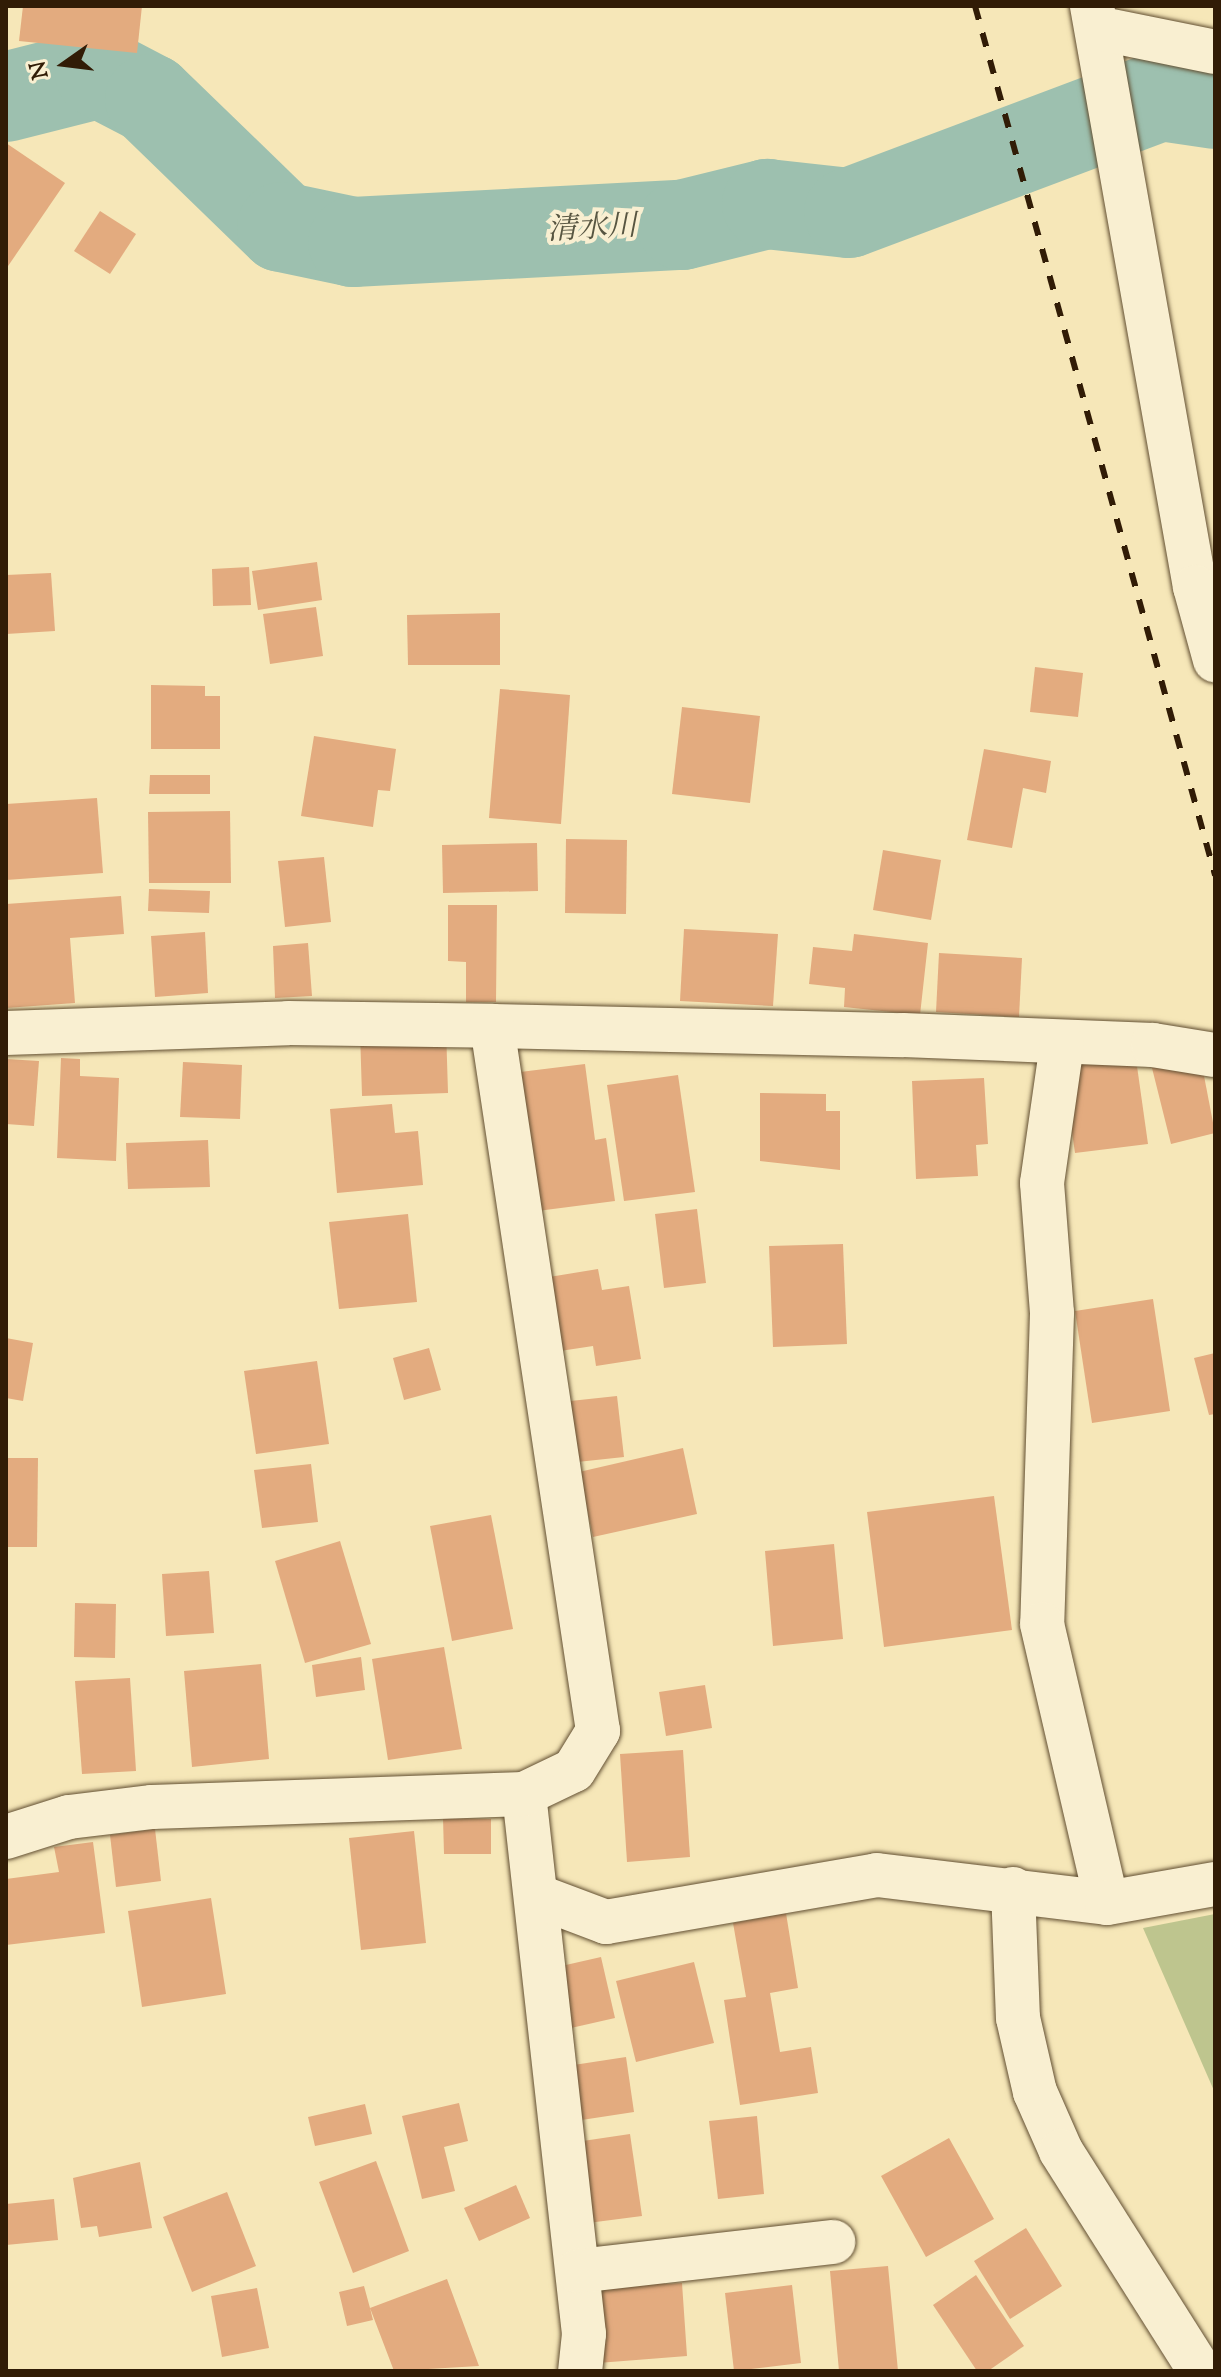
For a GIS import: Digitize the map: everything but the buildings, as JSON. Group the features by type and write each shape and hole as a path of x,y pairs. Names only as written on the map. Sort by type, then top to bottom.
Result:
{"street":[{"path":"1215,52 1097,17 1116,110 1195,587 1215,660"},
{"path":"6,1033 288,1023 492,1026 1062,1044 1214,1055"},
{"path":"6,1837 69,1817 152,1807 524,1794 574,1770 598,1731 492,1026"},
{"path":"1062,1044 1042,1183 1052,1313 1042,1624 1107,1903"},
{"path":"524,1794 578,2271 580,2371"},
{"path":"537,1896 606,1922 877,1875 1013,1889 1107,1903 1215,1884"},
{"path":"1013,1889 1018,2018 1035,2092 1061,2151 1200,2371"},
{"path":"578,2271 833,2242"}],"green space":[{"path":"1215,1914 1215,2093 1143,1928"}],"waterway":[{"name":"清水川","path":"6,97 100,73 150,99 282,227 353,242 682,225 767,204 849,213 1161,96 1215,104"}],"railway":[{"path":"975,6 1215,875"}]}
